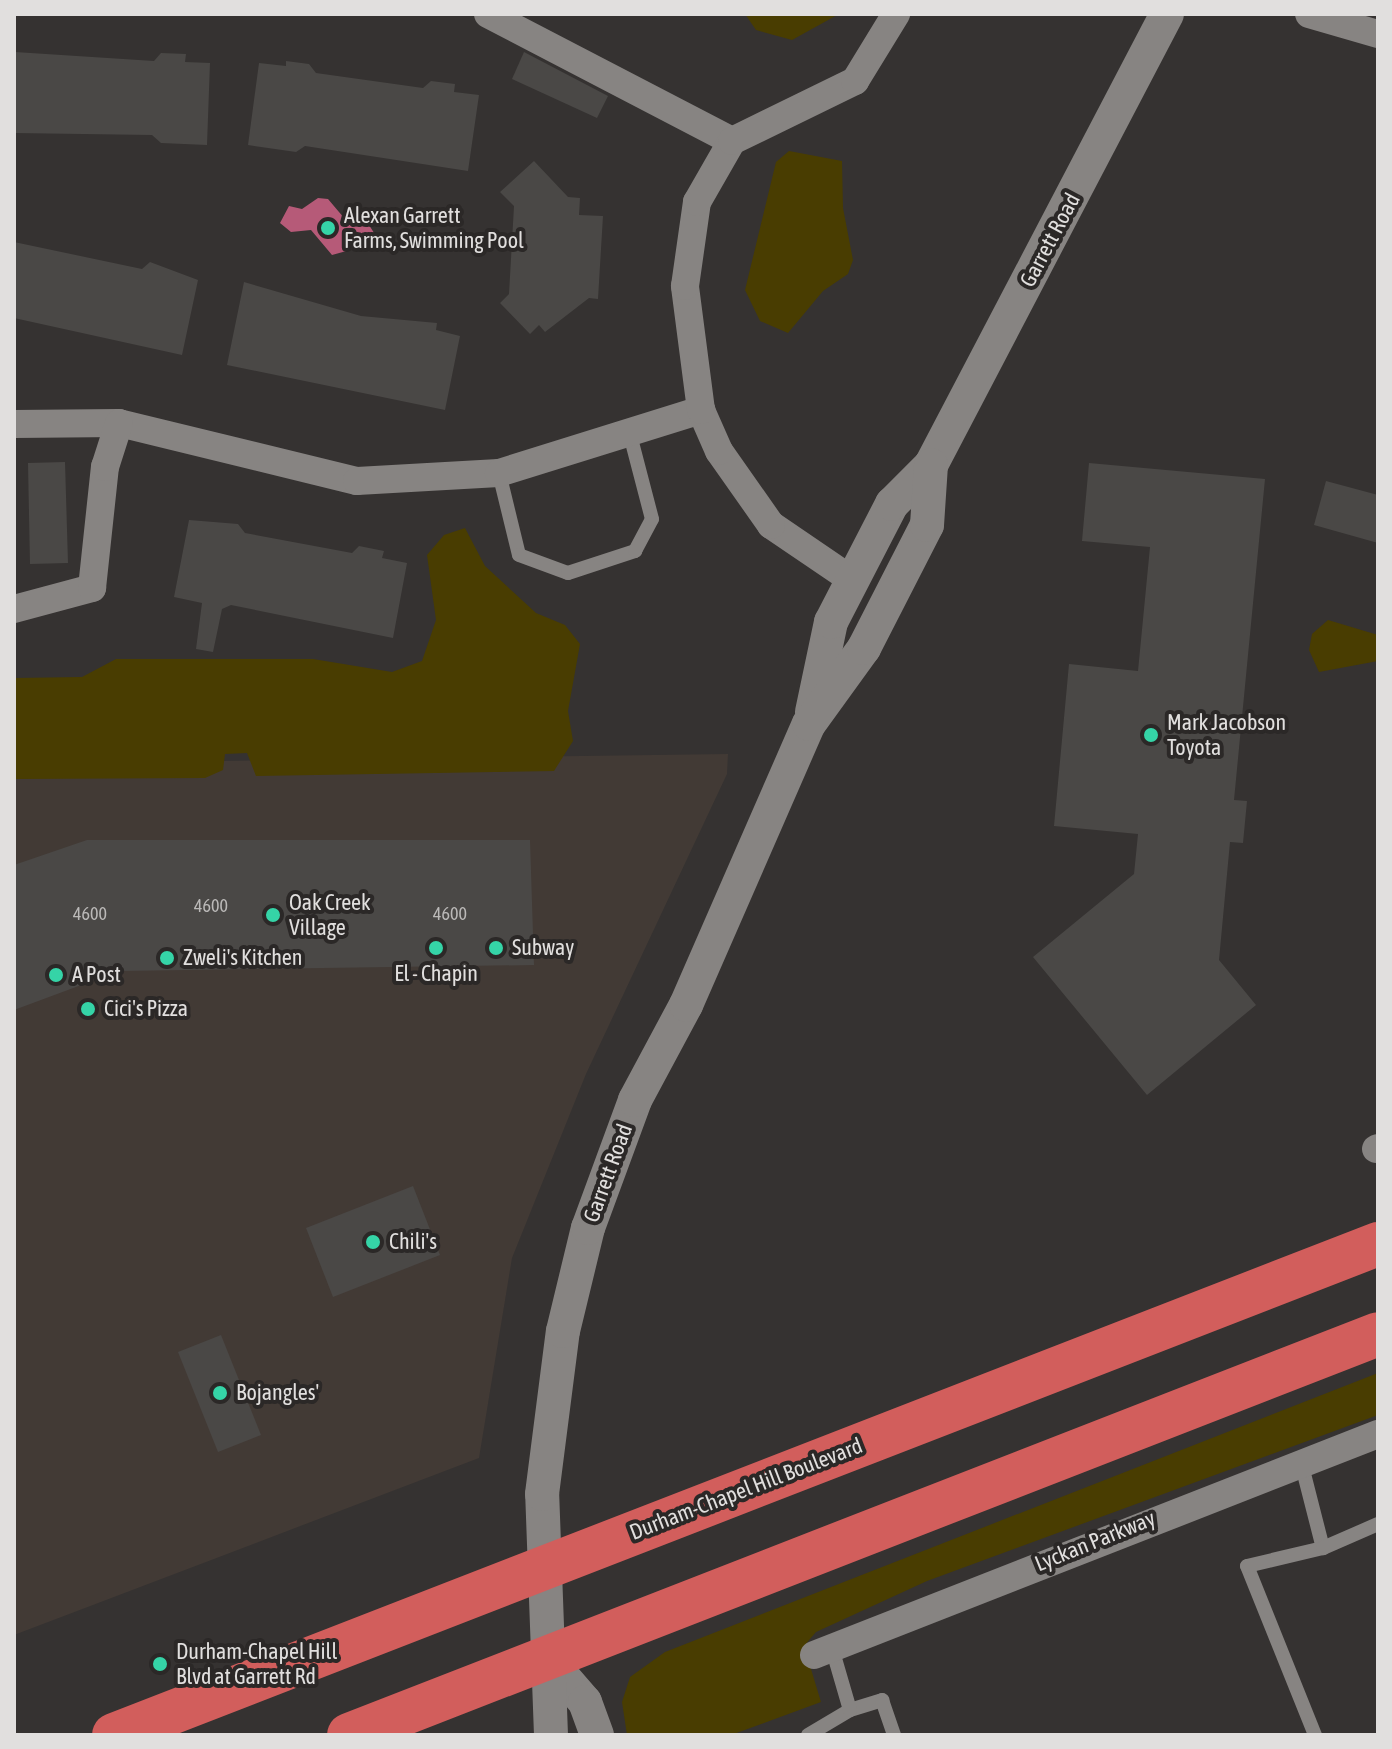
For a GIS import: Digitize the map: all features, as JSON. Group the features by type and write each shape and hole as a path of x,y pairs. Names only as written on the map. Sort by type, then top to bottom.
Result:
{"highway":[{"name":"Durham-Chapel Hill Boulevard","path":"114,1735 1378,1244"},
{"path":"349,1735 1378,1334"}],"street":[{"path":"488,14 514,22 732,141"},
{"path":"852,580 771,525 719,451 701,410 685,286 697,202 732,141 855,81 896,14"},
{"name":"Garrett Road","path":"551,1735 541,1569 553,1389 588,1228 635,1100 686,1005 809,724 831,622 892,504 931,465 1167,14"},
{"path":"1309,14 1378,34"},
{"path":"14,424 119,423 357,481 499,473 701,410"},
{"path":"14,609 92,588 105,467 119,423"},
{"name":"Garrett Road","path":"809,724 864,648 927,525 931,465"},
{"name":"Lyckan Parkway","path":"823,1652 1378,1434"},
{"path":"547,1658 585,1702 597,1735"}],"lane":[{"path":"499,473 519,555 568,573 635,551 652,519 629,431"},
{"path":"1301,1462 1323,1548"},
{"path":"1315,1735 1247,1566 1323,1548 1378,1524"},
{"path":"823,1652 850,1710"},
{"path":"808,1735 850,1710 882,1700 894,1735"}],"shaded area":[{"path":"745,14 839,14 792,40 756,30"},
{"path":"789,151 842,161 843,208 853,260 848,274 823,291 788,333 760,321 745,290 776,162"},
{"name":"Alexan Garrett Farms, Swimming Pool","path":"318,198 328,199 350,225 369,225 376,236 372,244 332,255 311,230 291,232 280,223 289,206 302,209"},
{"path":"465,528 485,566 536,613 565,625 580,644 568,711 573,741 554,771 256,776 247,753 225,754 223,770 205,778 14,779 14,678 82,677 116,659 313,659 392,672 422,661 436,620 427,555 444,535"},
{"path":"1328,620 1378,635 1378,661 1319,672 1309,650 1312,634"},
{"path":"728,754 727,774 586,1074 512,1258 479,1458 14,1635 14,764"},
{"path":"1378,1373 1378,1415 927,1581 816,1632 804,1646 821,1702 731,1735 627,1735 622,1702 630,1677 665,1652"}],"building":[{"path":"15,52 154,61 161,53 186,54 185,62 210,63 207,145 161,143 152,135 14,133"},
{"path":"524,52 608,96 597,118 512,79"},
{"path":"286,61 309,64 316,73 423,88 431,81 455,84 454,92 479,95 468,171 305,146 296,152 248,145 259,63 286,66"},
{"path":"534,161 568,197 580,198 579,215 603,216 598,299 589,298 545,332 539,325 530,334 500,303 509,294 514,206 500,192"},
{"path":"14,242 142,269 150,262 198,280 182,355 14,318"},
{"path":"244,282 361,316 437,323 436,330 460,336 445,410 227,365"},
{"path":"65,462 68,563 30,564 28,463"},
{"name":"Mark Jacobson Toyota","path":"1089,463 1265,479 1234,800 1247,801 1243,843 1230,842 1219,960 1256,1005 1147,1095 1033,957 1134,874 1138,834 1054,826 1069,664 1138,671 1150,547 1082,541"},
{"path":"1326,481 1378,495 1378,543 1314,525"},
{"path":"189,520 238,524 245,533 352,553 359,546 384,551 382,558 407,563 393,638 231,605 222,609 213,652 196,649 202,603 174,597"},
{"name":"Oak Creek Village","path":"87,840 530,840 534,965 119,971 14,1010 14,865"},
{"name":"Chili's","path":"413,1186 440,1255 333,1297 306,1228"},
{"name":"Bojangles'","path":"221,1335 261,1435 218,1452 178,1352"}],"place":[{"name":"Alexan Garrett Farms, Swimming Pool","path":"328,228"},
{"name":"Mark Jacobson Toyota","path":"1151,735"},
{"name":"Oak Creek Village","path":"273,915"},
{"name":"El - Chapin","path":"436,948"},
{"name":"Subway","path":"496,948"},
{"name":"Zweli's Kitchen","path":"167,958"},
{"name":"A Post","path":"56,975"},
{"name":"Cici's Pizza","path":"88,1009"},
{"name":"Chili's","path":"373,1242"},
{"name":"Bojangles'","path":"220,1393"},
{"name":"Durham-Chapel Hill Blvd at Garrett Rd","path":"160,1664"}]}
